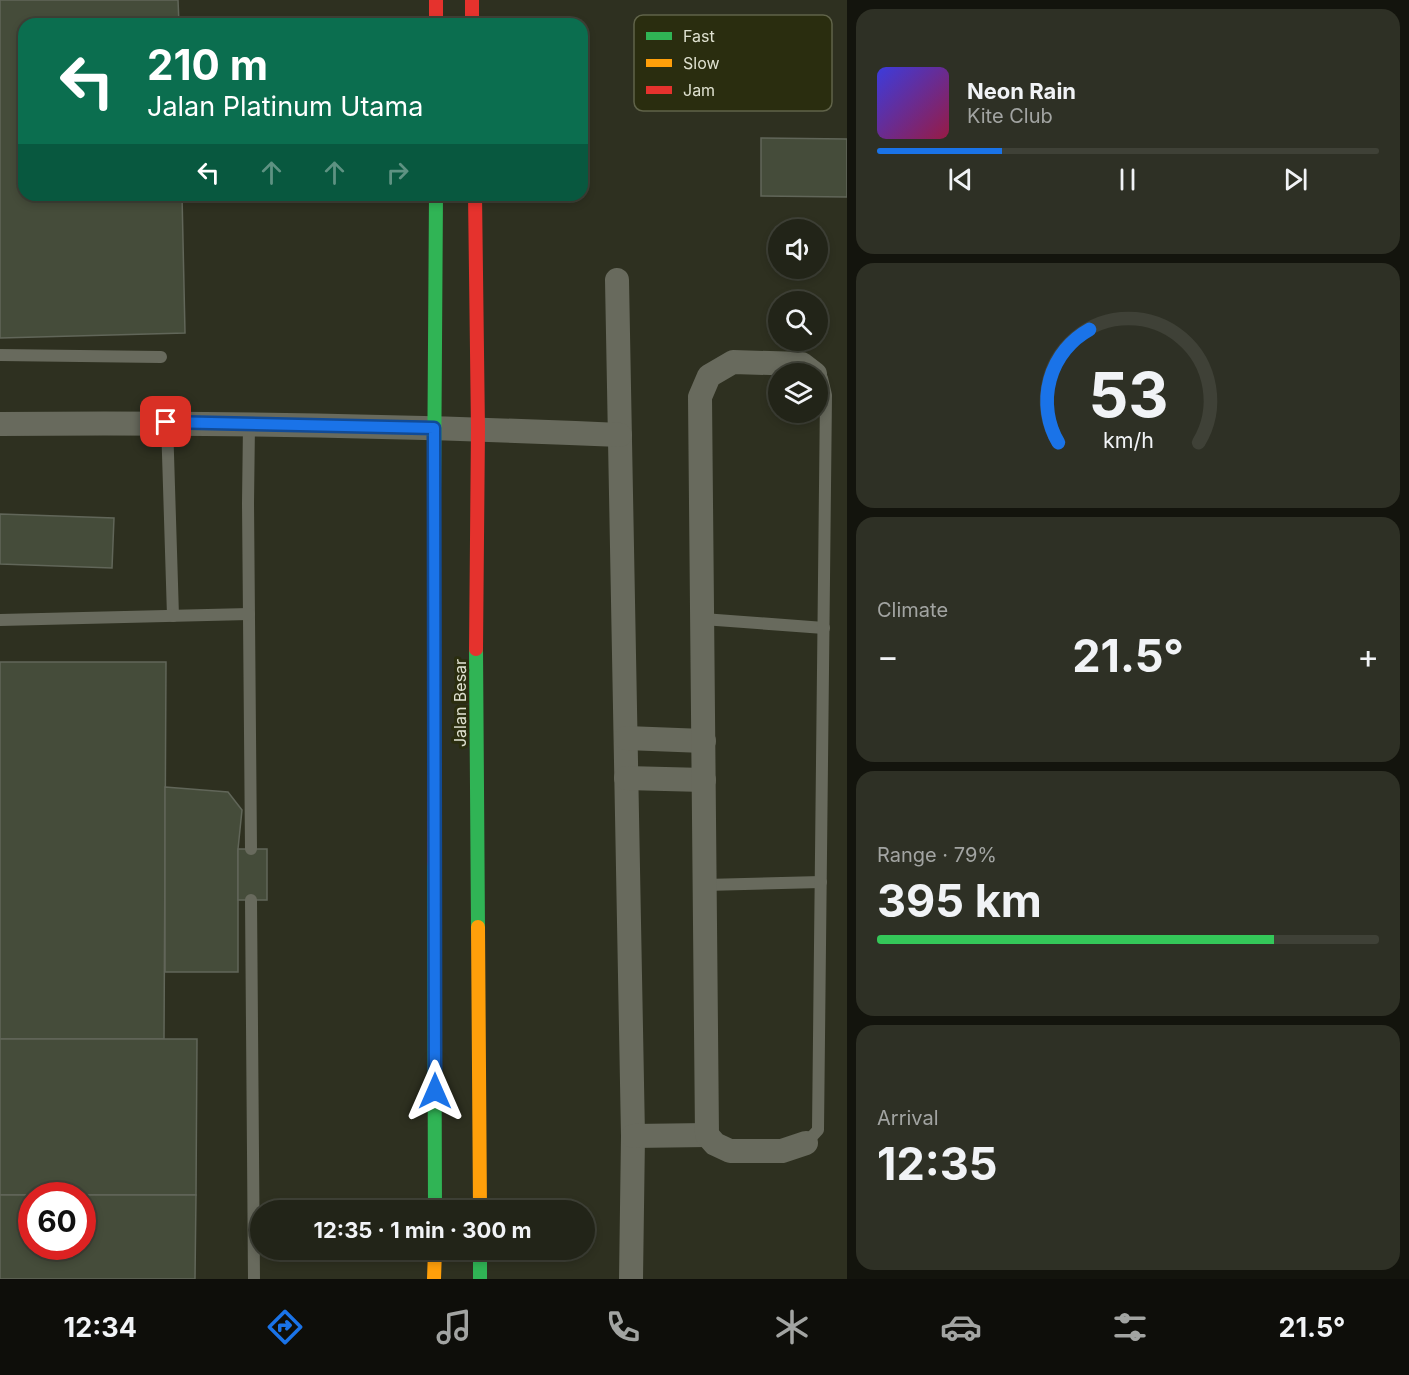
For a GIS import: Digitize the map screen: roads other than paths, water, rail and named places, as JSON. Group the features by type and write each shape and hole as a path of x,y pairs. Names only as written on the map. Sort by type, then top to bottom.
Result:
{"main road":[{"path":"436,0 436,18"},
{"path":"472,0 472,18"},
{"name":"Jalan Besar","path":"435,1200 436,201"},
{"name":"Jalan Besar","path":"475,201 478,429 476,589 480,1200"},
{"path":"434,1279 435,1260"},
{"path":"480,1260 480,1279"}],"street":[{"path":"617,280 633,1137 631,1279"},
{"path":"768,363 733,362 709,376 700,397 707,1135 715,1144 730,1151 782,1151 806,1143"},
{"path":"0,424 166,422 478,429 620,435"},
{"path":"626,738 704,741"},
{"path":"626,778 704,780"},
{"path":"633,1137 707,1135"}],"lane":[{"path":"0,355 161,357"},
{"path":"166,422 172,616"},
{"path":"806,1143 818,1130 826,423"},
{"path":"249,424 250,849"},
{"path":"0,620 249,614"},
{"path":"703,619 824,628"},
{"path":"705,885 821,882"},
{"path":"251,900 254,1279"}]}
